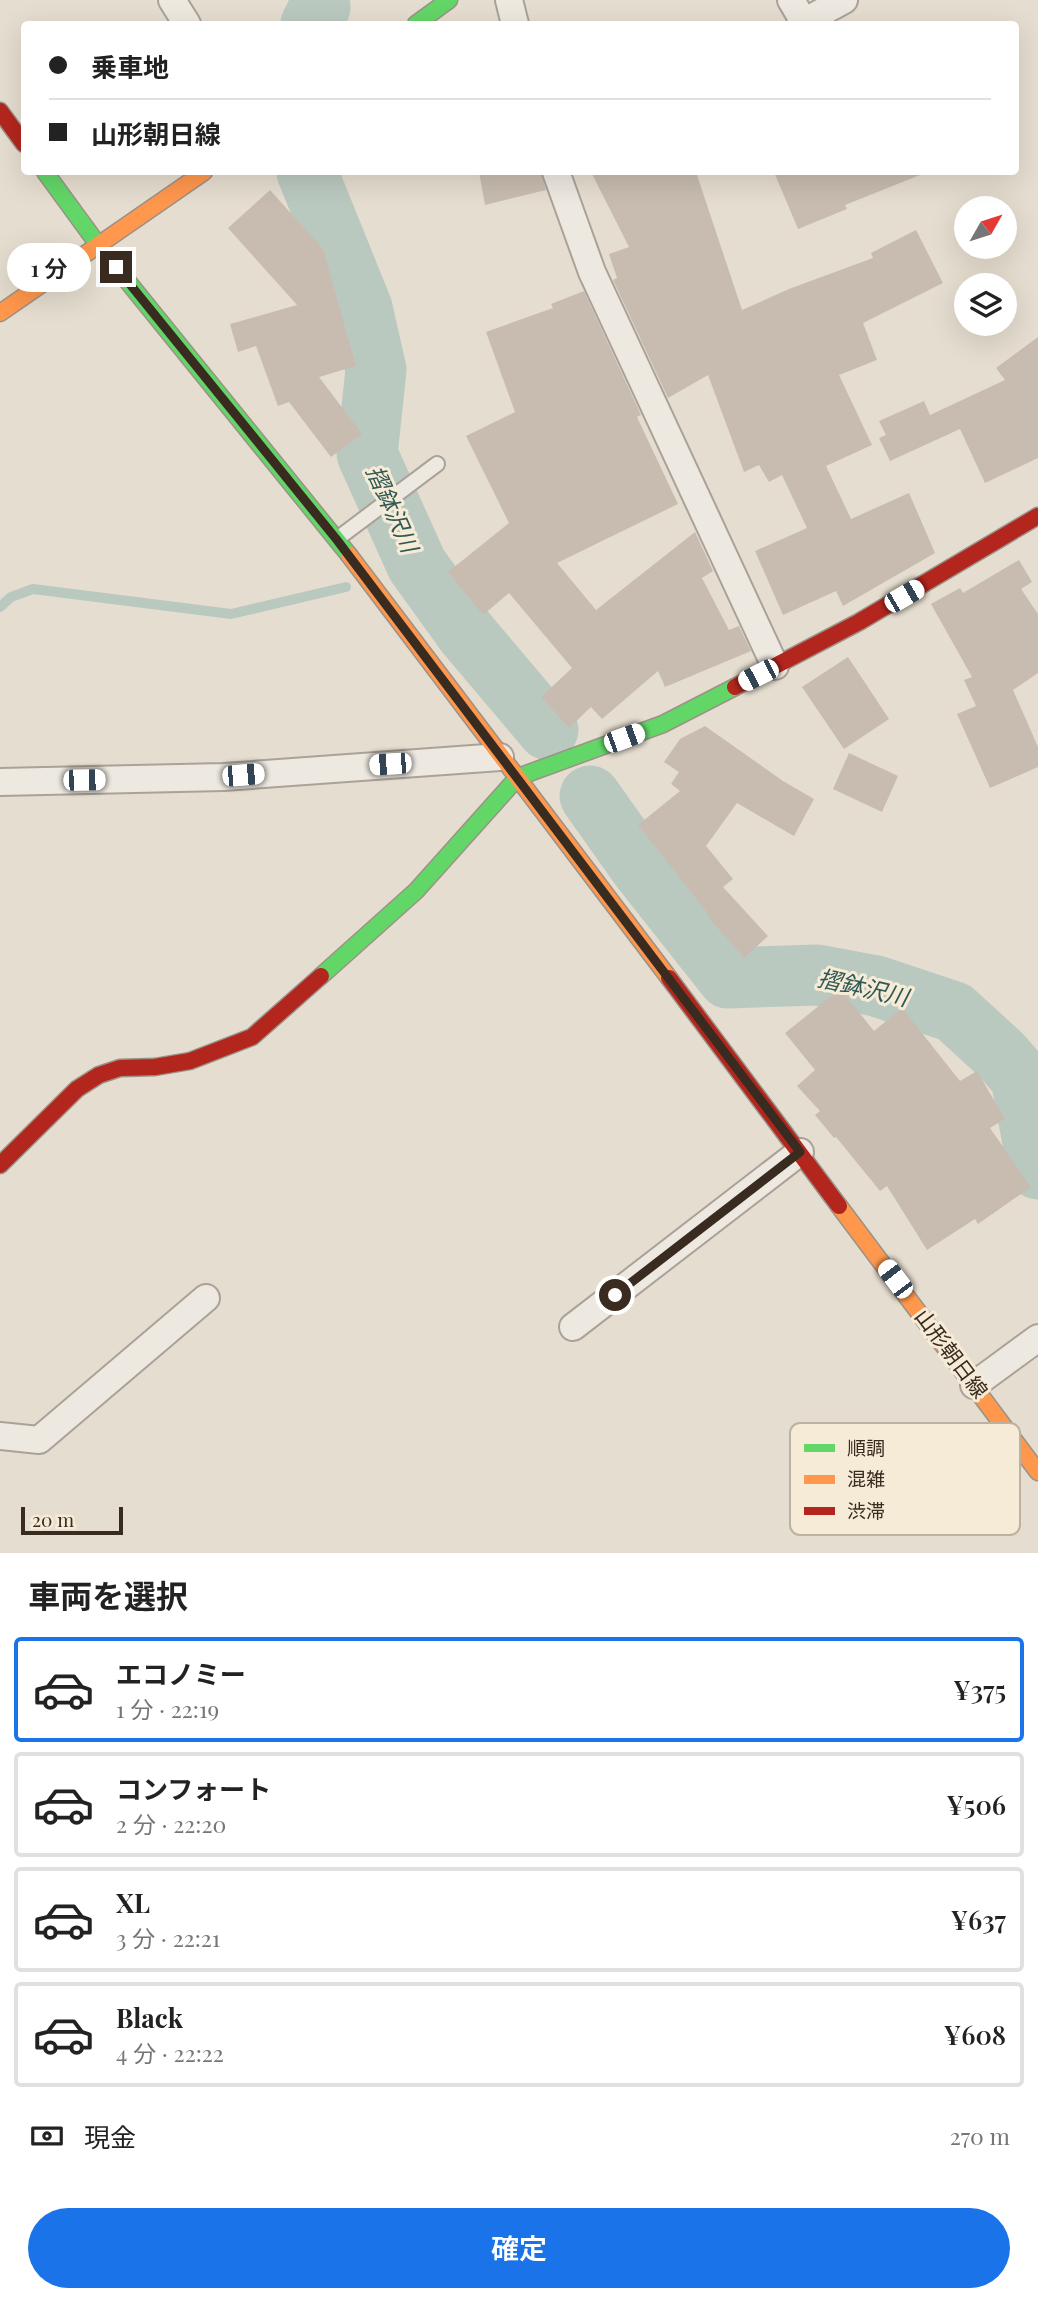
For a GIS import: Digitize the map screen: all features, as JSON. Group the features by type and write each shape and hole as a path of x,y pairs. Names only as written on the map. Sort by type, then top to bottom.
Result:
{"main road":[{"path":"420,21 449,0"},
{"path":"0,111 21,140"},
{"name":"山形朝日線","path":"47,175 99,246 338,539 1002,1423"},
{"path":"0,313 200,175"},
{"path":"0,1165 77,1089 99,1075 121,1068 155,1068 190,1061 252,1037 416,891 518,777 663,724 859,622 1038,516"},
{"name":"山形朝日線","path":"1020,1448 1038,1472"}],"street":[{"path":"172,0 185,21"},
{"path":"509,0 515,21"},
{"path":"798,16 844,0"},
{"path":"557,175 592,272 775,666"},
{"path":"0,782 224,777 500,757"},
{"path":"573,1327 800,1152"},
{"path":"0,1436 40,1440 206,1298"},
{"path":"974,1385 1038,1338"}],"lane":[{"path":"338,539 437,464"}],"building":[{"path":"480,175 542,175 546,190 485,205"},
{"path":"593,175 697,175 742,310 789,289 873,258 871,253 916,230 943,283 863,323 877,360 839,375 872,445 826,466 851,519 909,493 935,553 843,606 836,591 783,615 755,551 807,528 782,475 769,482 759,465 744,472 708,375 668,398 613,280 617,278 609,254 629,247"},
{"path":"775,175 920,175 845,205 847,209 798,229"},
{"path":"270,190 323,249 356,366 319,377 362,434 331,457 289,402 278,406 256,346 238,352 230,324 297,305 228,228"},
{"path":"584,291 641,415 637,417 678,504 557,563 596,610 695,532 713,571 702,578 729,630 739,626 751,651 665,687 658,671 602,719 591,707 569,728 541,697 572,668 509,593 483,615 448,572 509,523 466,436 515,412 486,332 553,308 551,304"},
{"path":"1038,337 1038,458 985,483 960,429 890,461 879,438 886,435 879,421 924,401 930,415 1005,380 996,368"},
{"path":"1019,560 1032,582 1021,589 1038,614 1038,673 1013,690 1038,747 1038,767 990,788 957,714 976,706 964,680 972,677 931,604 960,588 963,593"},
{"path":"848,657 889,719 844,749 802,687"},
{"path":"705,726 783,781 814,799 794,836 737,803 706,846 733,879 723,887 768,936 744,958 707,916 709,915 638,825 680,791 671,784 679,772 664,762 680,739"},
{"path":"849,753 898,776 882,812 833,789"},
{"path":"840,989 874,1031 902,1008 960,1081 977,1071 1005,1119 990,1128 1031,1187 978,1224 975,1219 927,1250 887,1186 880,1191 815,1115 820,1111 797,1086 815,1070 785,1033"}],"waterway":[{"name":"摺鉢沢川","path":"313,21 320,7 319,0"},
{"name":"摺鉢沢川","path":"308,175 362,308 376,370 367,454 417,565 466,633 548,730"},
{"path":"0,607 11,597 33,589 231,614 346,587"},
{"name":"摺鉢沢川","path":"590,796 641,868 728,978 817,975 876,986 954,1012 1001,1055 1021,1078 1038,1169"}],"traffic: fast":[{"path":"420,21 449,0"},
{"path":"47,175 99,246 349,555"},
{"path":"321,976 416,891 518,777 663,724 735,687"}],"traffic: slow":[{"path":"0,313 200,175"},
{"path":"349,555 669,978"},
{"path":"839,1206 1001,1423"},
{"path":"1020,1448 1038,1472"}],"traffic: jam":[{"path":"0,111 21,140"},
{"path":"735,687 859,622 1038,516"},
{"path":"0,1165 77,1089 99,1075 120,1068 155,1067 190,1061 252,1037 321,976"},
{"path":"669,978 839,1206"}],"route":[{"path":"116,267 337,540 800,1152 615,1295"}]}
